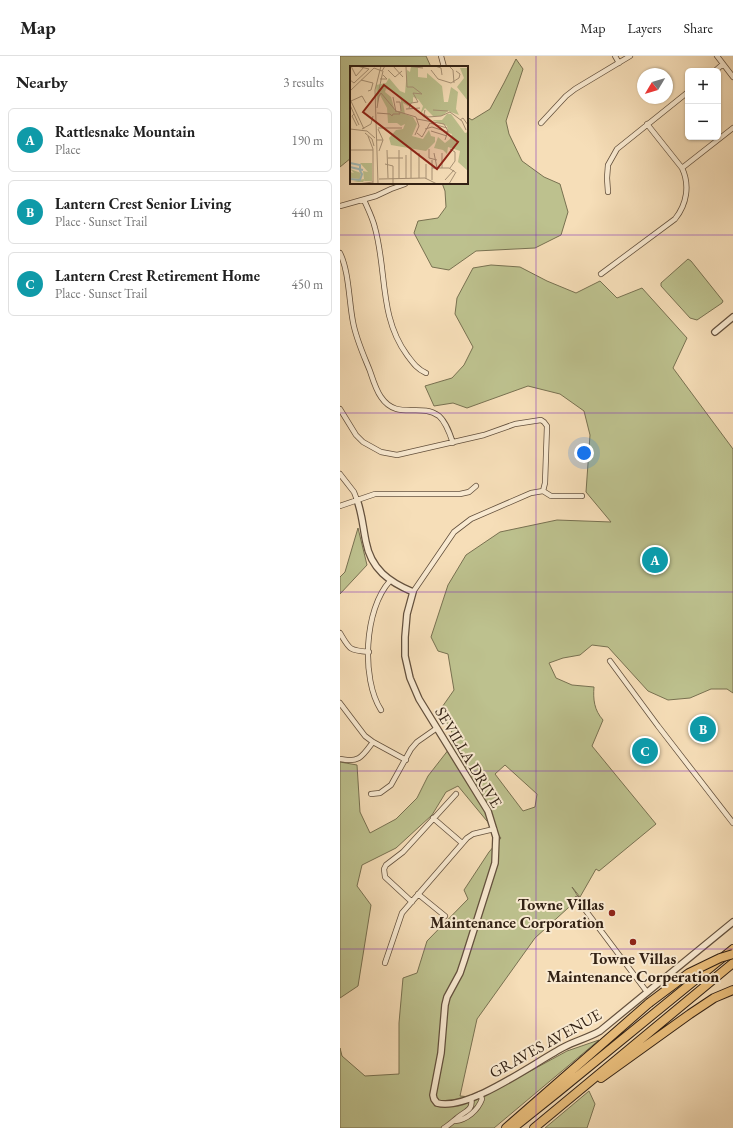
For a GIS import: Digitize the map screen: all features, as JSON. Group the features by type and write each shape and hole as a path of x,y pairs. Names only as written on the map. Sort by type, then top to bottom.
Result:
{"highway":[{"path":"513,1128 733,949"},
{"path":"506,1128 649,1003 689,973 720,958 733,954"},
{"path":"534,1128 733,963"},
{"path":"581,1089 598,1081 714,998 733,990"}],"street":[{"path":"441,56 444,66"},
{"path":"615,56 619,63"},
{"path":"541,123 570,93 630,56"},
{"path":"717,56 733,77"},
{"path":"718,68 723,64"},
{"path":"608,192 607,170 612,156 622,144 685,94"},
{"path":"601,274 675,219 685,201 687,191 686,176 682,168 647,124"},
{"path":"682,168 733,128"},
{"path":"340,206 376,196 391,188 405,184"},
{"path":"364,200 375,228 386,304 392,327 398,341 409,357 417,368 426,374"},
{"path":"340,253 346,272 355,334 379,394 386,404 397,410 425,410 440,417 445,424 453,443"},
{"path":"715,332 733,317"},
{"path":"340,409 359,439 381,452 392,454 402,454 453,443 484,435 516,424 541,420 547,426 543,491 551,496 582,496"},
{"path":"340,474 354,492 360,507 366,544 378,570 390,581 413,592"},
{"path":"340,506 376,494 460,494 469,492 476,486"},
{"name":"SEVILLA DRIVE","path":"480,1094 459,1102 442,1104 437,1103 434,1100 433,1095 441,1053 445,1005 464,961 495,863 497,847 494,829 488,811 436,728 410,678 405,656 407,614 413,592 454,532 471,519 532,493 543,491"},
{"path":"381,710 376,701 372,688 369,668 369,635 374,609 385,586 390,581"},
{"path":"340,633 348,647 353,651 369,652"},
{"path":"610,661 733,823"},
{"path":"340,703 365,736 406,760"},
{"path":"371,794 380,793 391,785 411,749 417,742 436,728"},
{"path":"340,759 349,761 359,758 373,742"},
{"path":"412,902 385,877 384,869 386,865 402,852 456,794"},
{"path":"433,818 462,843"},
{"path":"385,963 402,913 462,843 473,834 494,829"},
{"path":"418,894 445,916"},
{"path":"577,899 647,992"},
{"name":"GRAVES AVENUE","path":"480,1094 564,1047 583,1040 600,1031 733,922"},
{"path":"455,1121 463,1119 479,1107 482,1099 480,1094"},
{"path":"444,1128 465,1114 471,1107 471,1098"}],"green space":[{"path":"340,56 426,56 431,66 350,66 350,159 340,167"},
{"path":"516,59 523,69 506,121 509,134 522,161 544,177 560,184 568,212 561,235 535,248 476,251 449,270 432,267 414,233 418,221 438,218 446,207 445,191 442,184 468,184 468,118 472,120 490,109"},
{"path":"688,259 723,301 697,320 690,318 661,286 661,283"},
{"path":"491,265 520,267 547,281 576,293 600,281 617,298 642,288 687,338 673,368 733,449 733,693 727,689 711,689 690,698 668,700 648,691 608,647 592,645 580,655 563,658 549,663 556,678 572,685 594,687 595,704 603,720 592,746 656,824 599,871 596,869 580,897 572,887 579,898 535,938 477,1019 460,1096 481,1098 567,1051 599,1040 494,1128 340,1128 340,1048 342,1056 365,1076 399,1074 399,1023 403,978 417,973 427,941 468,899 464,890 489,852 501,838 458,786 446,792 432,815 396,848 362,865 357,886 371,905 358,986 340,998 340,762 357,765 360,812 370,833 396,819 417,798 428,776 456,740 440,710 454,690 448,654 438,651 431,637 448,585 466,555 500,532 557,520 611,522 586,492 590,435 584,411 560,394 528,386 467,408 453,403 434,406 425,386 452,378 464,365 473,347 455,314 457,298 473,268","holes":["505,765 537,794 535,807 523,811 495,774"]},
{"path":"358,528 367,565 340,594 340,577 345,572"},
{"path":"589,1091 595,1104 587,1128 545,1128"}],"place":[{"name":"Rattlesnake Mountain","path":"655,560"},
{"name":"Lantern Crest Senior Living","path":"703,729"},
{"name":"Lantern Crest Retirement Home","path":"645,751"},
{"name":"Towne Villas Maintenance Corporation","path":"612,913"},
{"name":"Towne Villas Maintenance Corperation","path":"633,942"}]}
